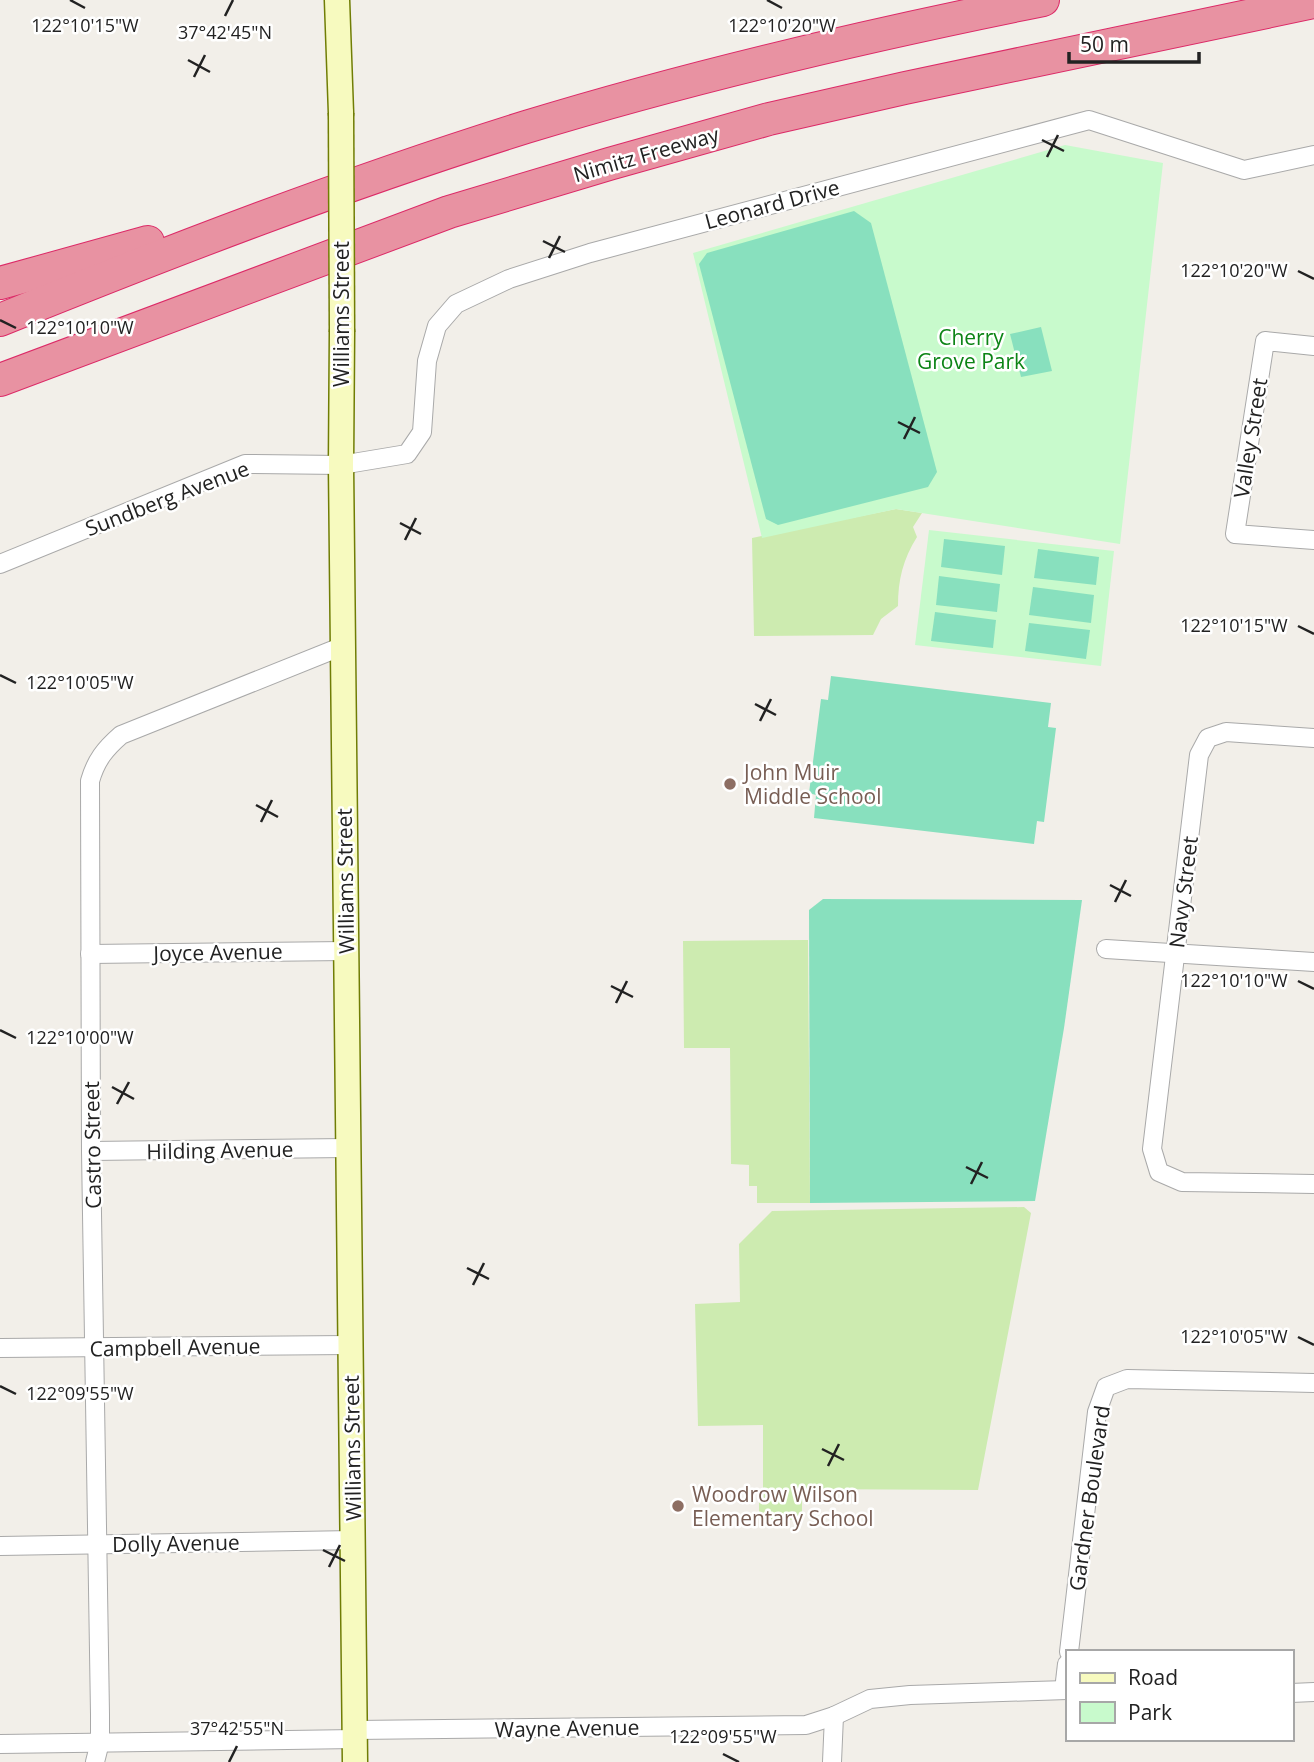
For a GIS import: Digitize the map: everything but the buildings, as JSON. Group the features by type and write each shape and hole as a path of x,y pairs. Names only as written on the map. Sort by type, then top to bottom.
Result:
{"highway":[{"path":"0,283 311,198 514,131 674,85 822,47 1043,0"},
{"name":"Nimitz Freeway","path":"0,380 449,212 609,163 769,119 1314,2"},
{"path":"1049,58 1208,44 1314,23"},
{"path":"0,320 311,198"}],"street":[{"name":"Williams Street","path":"337,0 341,113 341,465 355,1744"},
{"name":"Leonard Drive","path":"341,465 407,454 422,432 427,361 437,326 456,304 509,278 590,253 1089,120 1244,170 1314,155"},
{"name":"Valley Street","path":"1314,346 1265,341 1235,534 1314,540"},
{"name":"Sundberg Avenue","path":"0,564 245,464 341,465"},
{"name":"Castro Street","path":"95,1762 100,1742 91,1151 90,781 94,764 105,749 121,735 343,646"},
{"name":"Navy Street","path":"1314,738 1226,732 1208,737 1199,755 1152,1149 1159,1172 1182,1182 1314,1184"},
{"path":"1106,948 1314,962"},
{"name":"Joyce Avenue","path":"90,954 346,951"},
{"name":"Hilding Avenue","path":"91,1151 348,1148"},
{"name":"Campbell Avenue","path":"0,1348 350,1345"},
{"name":"Gardner Boulevard","path":"1069,1650 1097,1412 1105,1387 1127,1379 1314,1383"},
{"name":"Dolly Avenue","path":"0,1546 353,1540"},
{"name":"Wayne Avenue","path":"0,1744 355,1744 806,1725 835,1716 870,1699 891,1696 1066,1690"},
{"path":"1293,1693 1314,1692"},
{"path":"832,1762 835,1716"}],"green space":[{"name":"Cherry Grove Park","path":"1065,145 1163,163 1120,544 896,509 762,538 693,253"},
{"path":"854,211 871,223 937,472 928,487 778,525 766,519 699,264 707,253"},
{"path":"1041,327 1052,371 1021,377 1010,334"},
{"path":"896,509 922,513 913,527 917,537 902,570 898,606 881,619 873,635 754,636 752,538"},
{"path":"929,530 1114,551 1101,666 915,645"},
{"path":"944,539 1005,546 1002,575 941,567"},
{"path":"1038,549 1099,557 1096,585 1034,578"},
{"path":"939,576 1000,584 997,612 936,605"},
{"path":"1033,587 1094,595 1091,623 1029,615"},
{"path":"935,612 996,620 993,648 931,641"},
{"path":"1029,623 1090,630 1086,659 1025,651"},
{"path":"831,676 1051,703 1048,727 1056,728 1044,822 1037,821 1034,844 814,818 816,795 809,793 821,699 828,700"},
{"path":"823,899 1082,900 1035,1201 810,1203 809,910"},
{"path":"808,940 810,1203 757,1203 757,1186 749,1186 749,1165 731,1164 730,1048 684,1048 683,941"},
{"path":"1024,1207 1031,1213 978,1490 802,1489 802,1520 759,1519 759,1494 763,1493 763,1425 698,1426 695,1304 740,1302 739,1244 772,1211"}],"place":[{"name":"John Muir Middle School","path":"730,784"},
{"name":"Woodrow Wilson Elementary School","path":"678,1506"}]}
